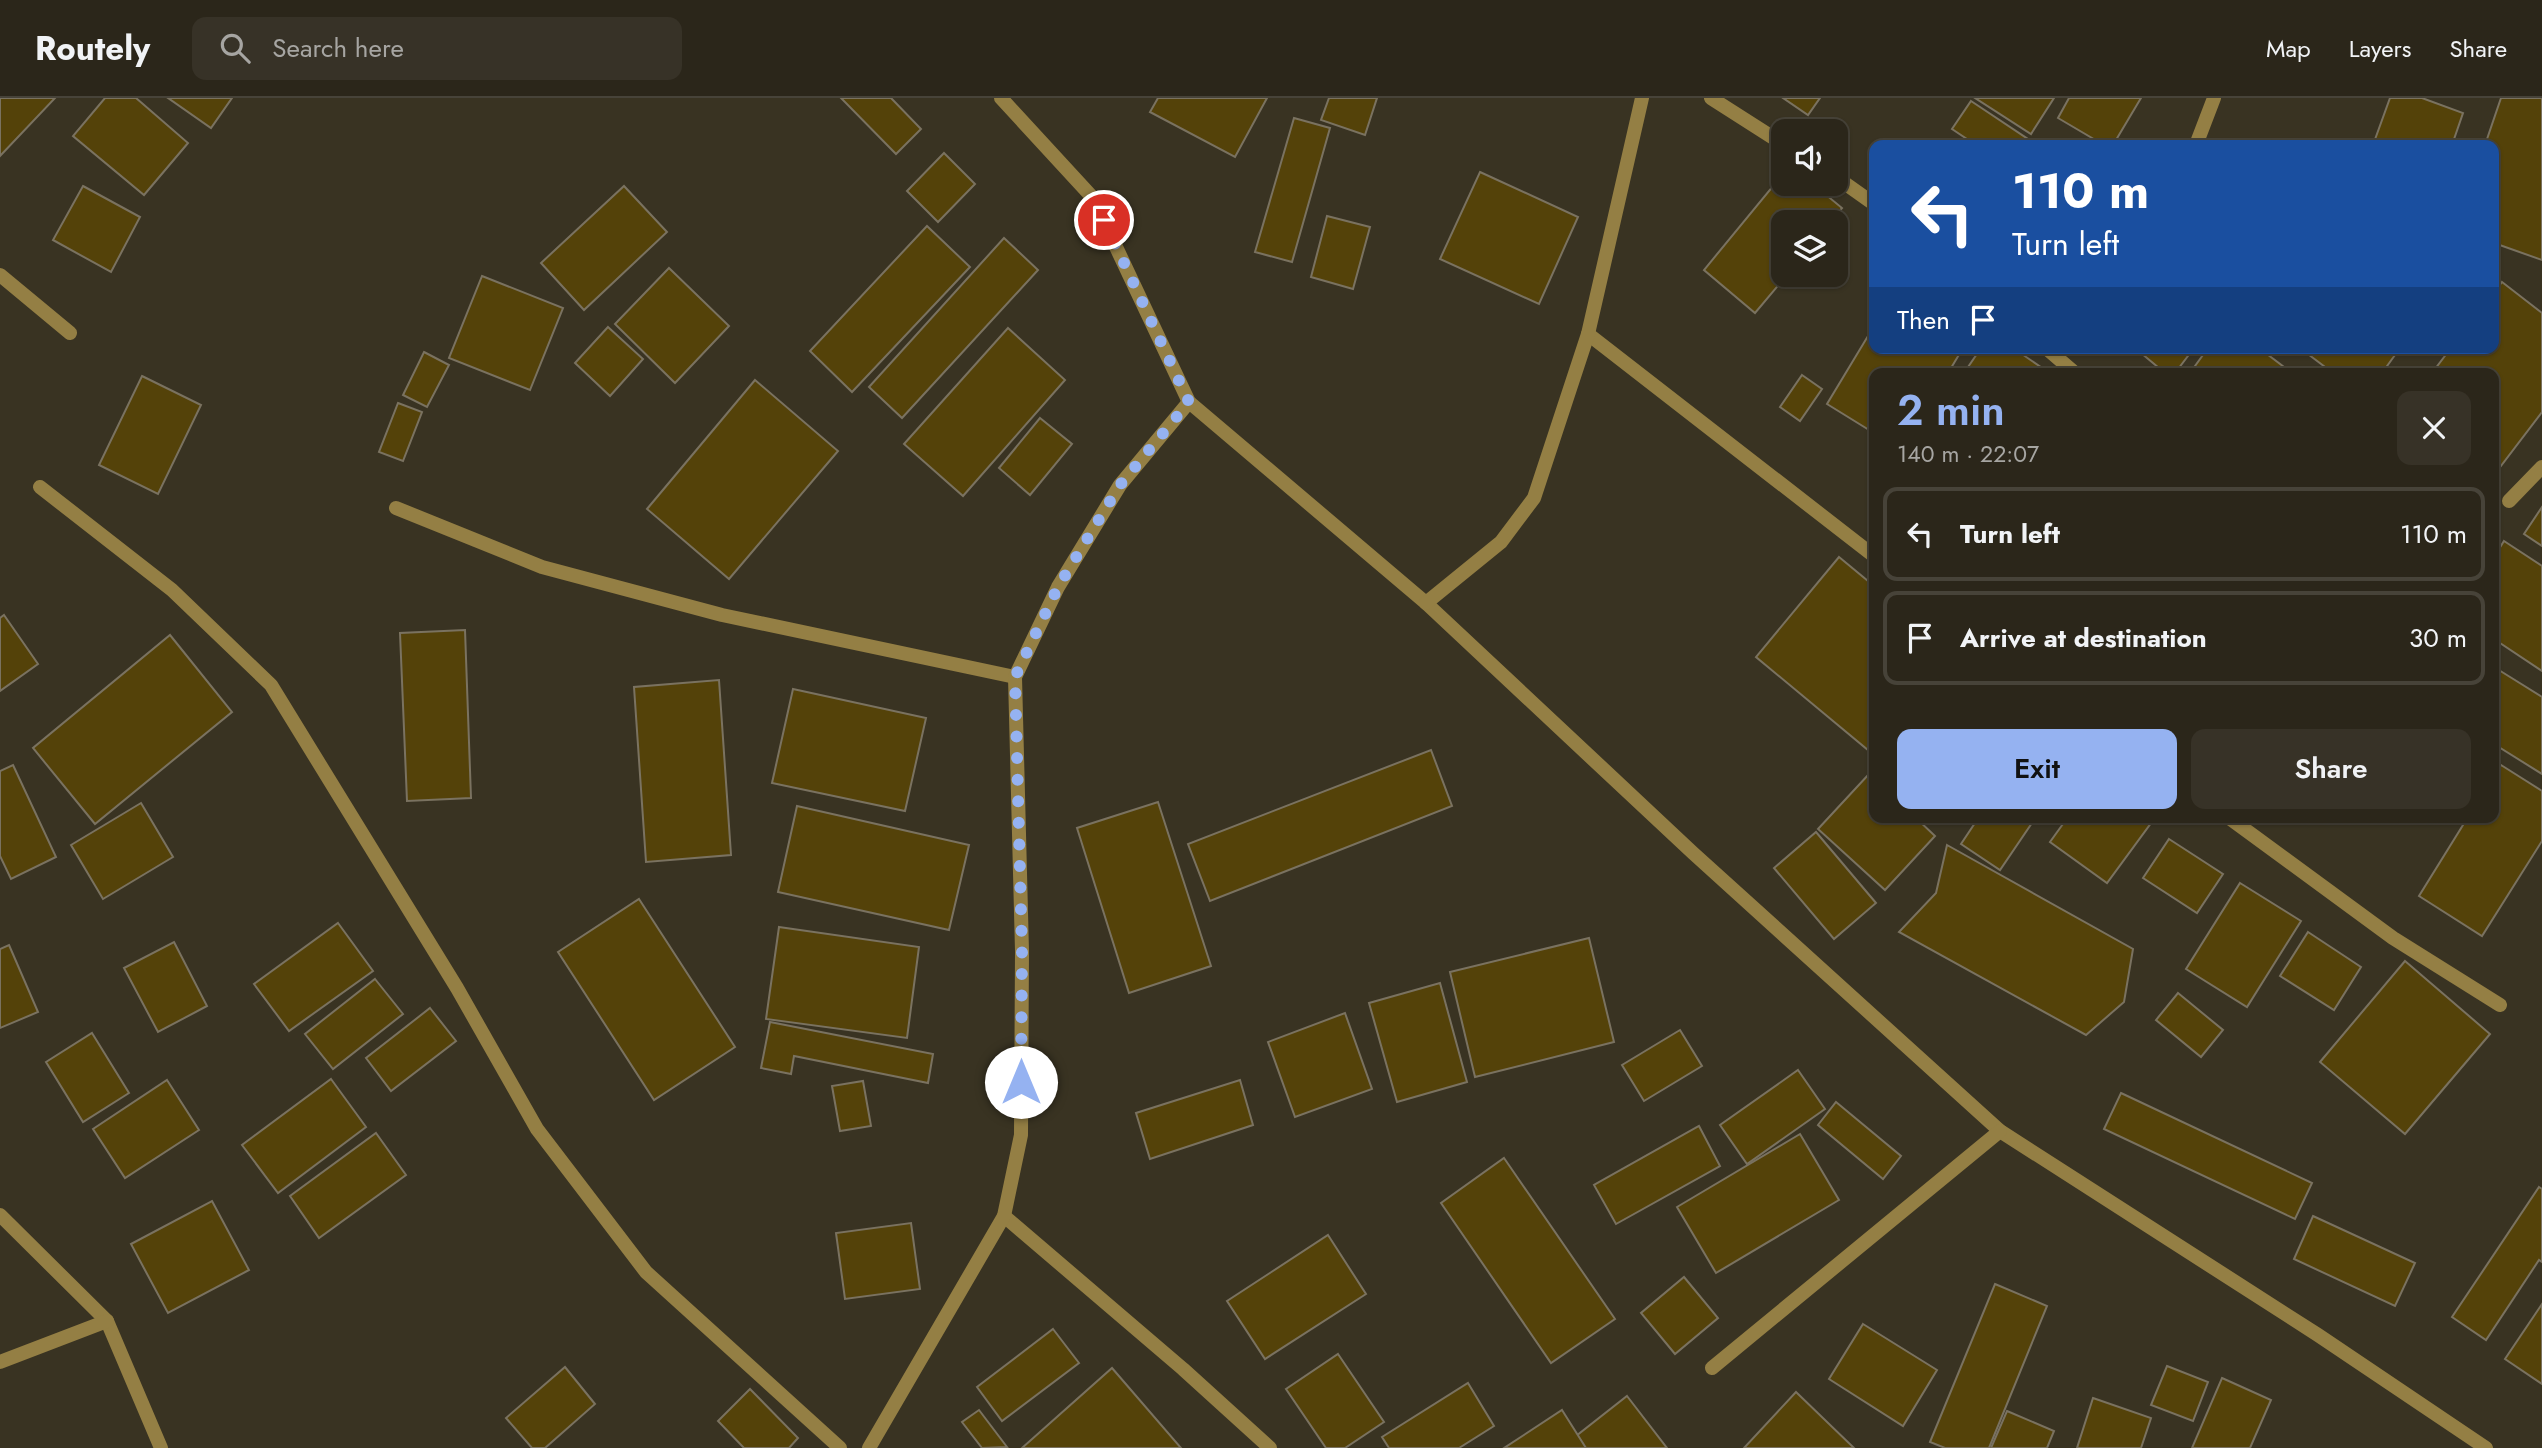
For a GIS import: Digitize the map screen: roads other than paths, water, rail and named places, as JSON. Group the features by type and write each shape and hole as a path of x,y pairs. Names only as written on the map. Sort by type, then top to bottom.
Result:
{"street":[{"path":"1001,98 1093,198 1189,402 1426,603 1693,853 2000,1131 2306,1328 2486,1448"},
{"path":"1426,603 1501,542 1534,498 1588,334 1642,98"},
{"path":"1711,98 1771,136"},
{"path":"2198,140 2214,98"},
{"path":"1848,186 1869,200"},
{"path":"0,275 70,333"},
{"path":"1588,334 1869,552"},
{"path":"2053,354 2069,368"},
{"path":"869,1448 1004,1216 1021,1135 1022,951 1015,677 1058,587 1120,485 1189,402"},
{"path":"2509,501 2542,467"},
{"path":"40,487 172,590 271,685 457,988 537,1129 646,1272 840,1448"},
{"path":"396,508 542,566 722,615 1015,677"},
{"path":"2236,823 2393,938 2500,1005"},
{"path":"1712,1368 2000,1131"},
{"path":"0,1215 107,1321 161,1448"},
{"path":"1004,1216 1183,1369 1270,1448"},
{"path":"0,1362 107,1321"}]}
